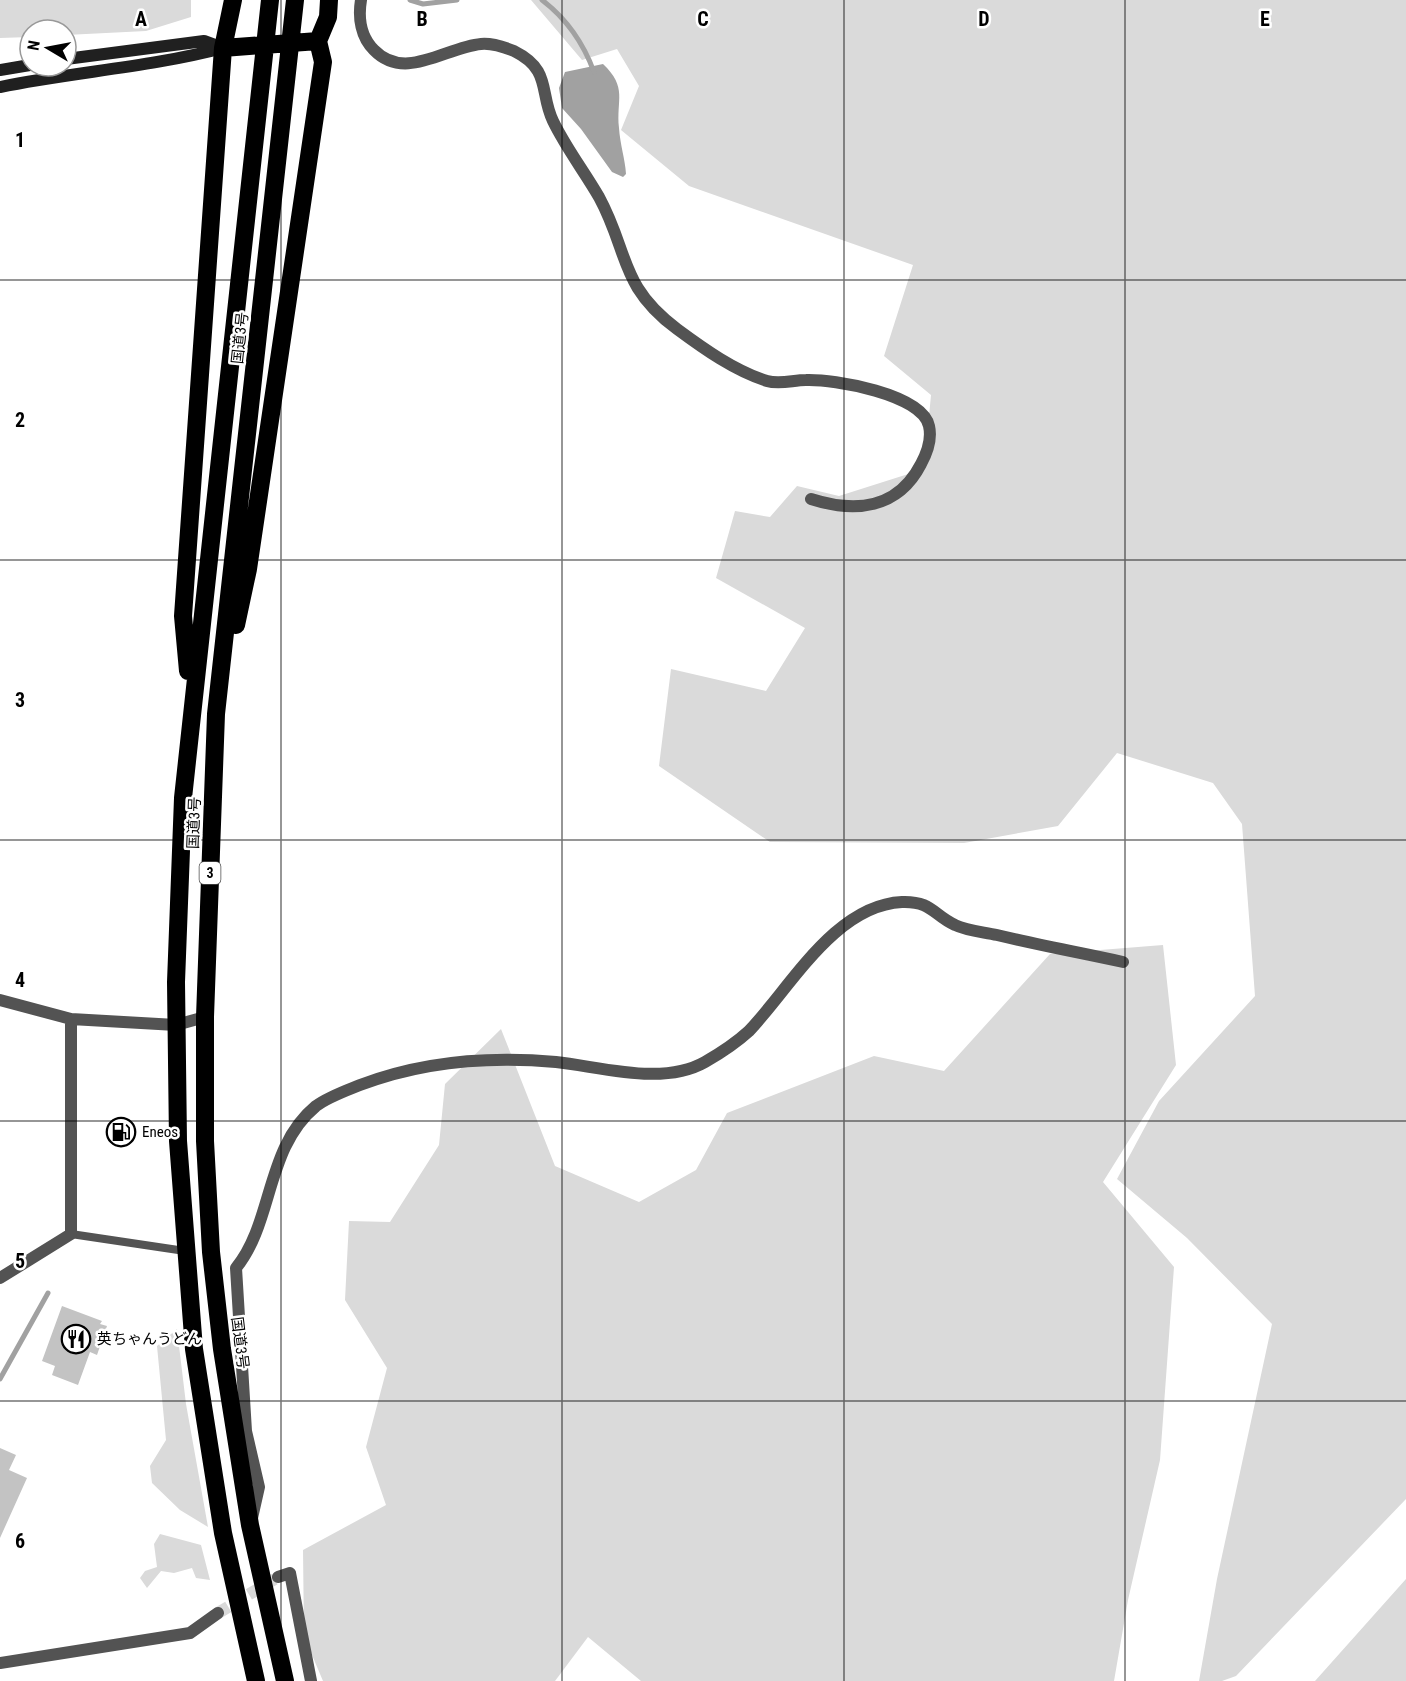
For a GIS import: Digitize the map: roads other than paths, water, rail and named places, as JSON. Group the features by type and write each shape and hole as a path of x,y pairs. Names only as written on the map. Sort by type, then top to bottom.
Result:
{"highway":[{"path":"192,714 183,616 223,48 233,0"},
{"name":"国道3号","path":"256,1681 238,1608 210,1455 194,1349 178,1141 176,1025 183,798 270,0"},
{"name":"国道3号","path":"285,1681 250,1525 222,1348 211,1252 205,1141 205,1017 216,714 295,0"},
{"path":"216,714 248,569 323,62 318,40 328,17 329,0"},
{"path":"223,48 318,40"}],"street":[{"path":"361,0 360,23 364,36 370,47 388,62 416,63 478,44 489,44 515,52 538,70 546,85 551,117 565,146 598,197 632,282 644,298 677,329 750,375 770,382 805,380 829,382 892,396 920,410 929,424 930,436 926,455 914,477 903,489 871,505 855,508 840,507 811,499"},
{"path":"78,57 204,41 223,48"},
{"path":"0,87 103,69 185,58 223,48"},
{"path":"0,70 18,67"},
{"path":"250,1525 259,1487 246,1431 236,1268 249,1252 273,1174 283,1152 300,1122 318,1105 381,1077 434,1065 477,1059 555,1062 643,1074 660,1074 703,1064 747,1033 824,942 872,910 901,902 930,906 955,925 1123,962"},
{"path":"0,1000 71,1020 176,1025 205,1017"},
{"path":"0,1278 71,1234 71,1020"},
{"path":"279,1577 290,1573 310,1681"},
{"path":"0,1663 190,1633 218,1613"}],"lane":[{"path":"71,1234 185,1251"}],"waterway":[{"path":"410,0 423,4 457,0"},
{"path":"542,0 573,32 594,72"},
{"path":"0,1379 48,1293"}],"tunnel":[{"path":"218,1613 278,1577"}],"place":[{"name":"Eneos","path":"121,1132"},
{"name":"英ちゃんうどん","path":"76,1339"}]}
